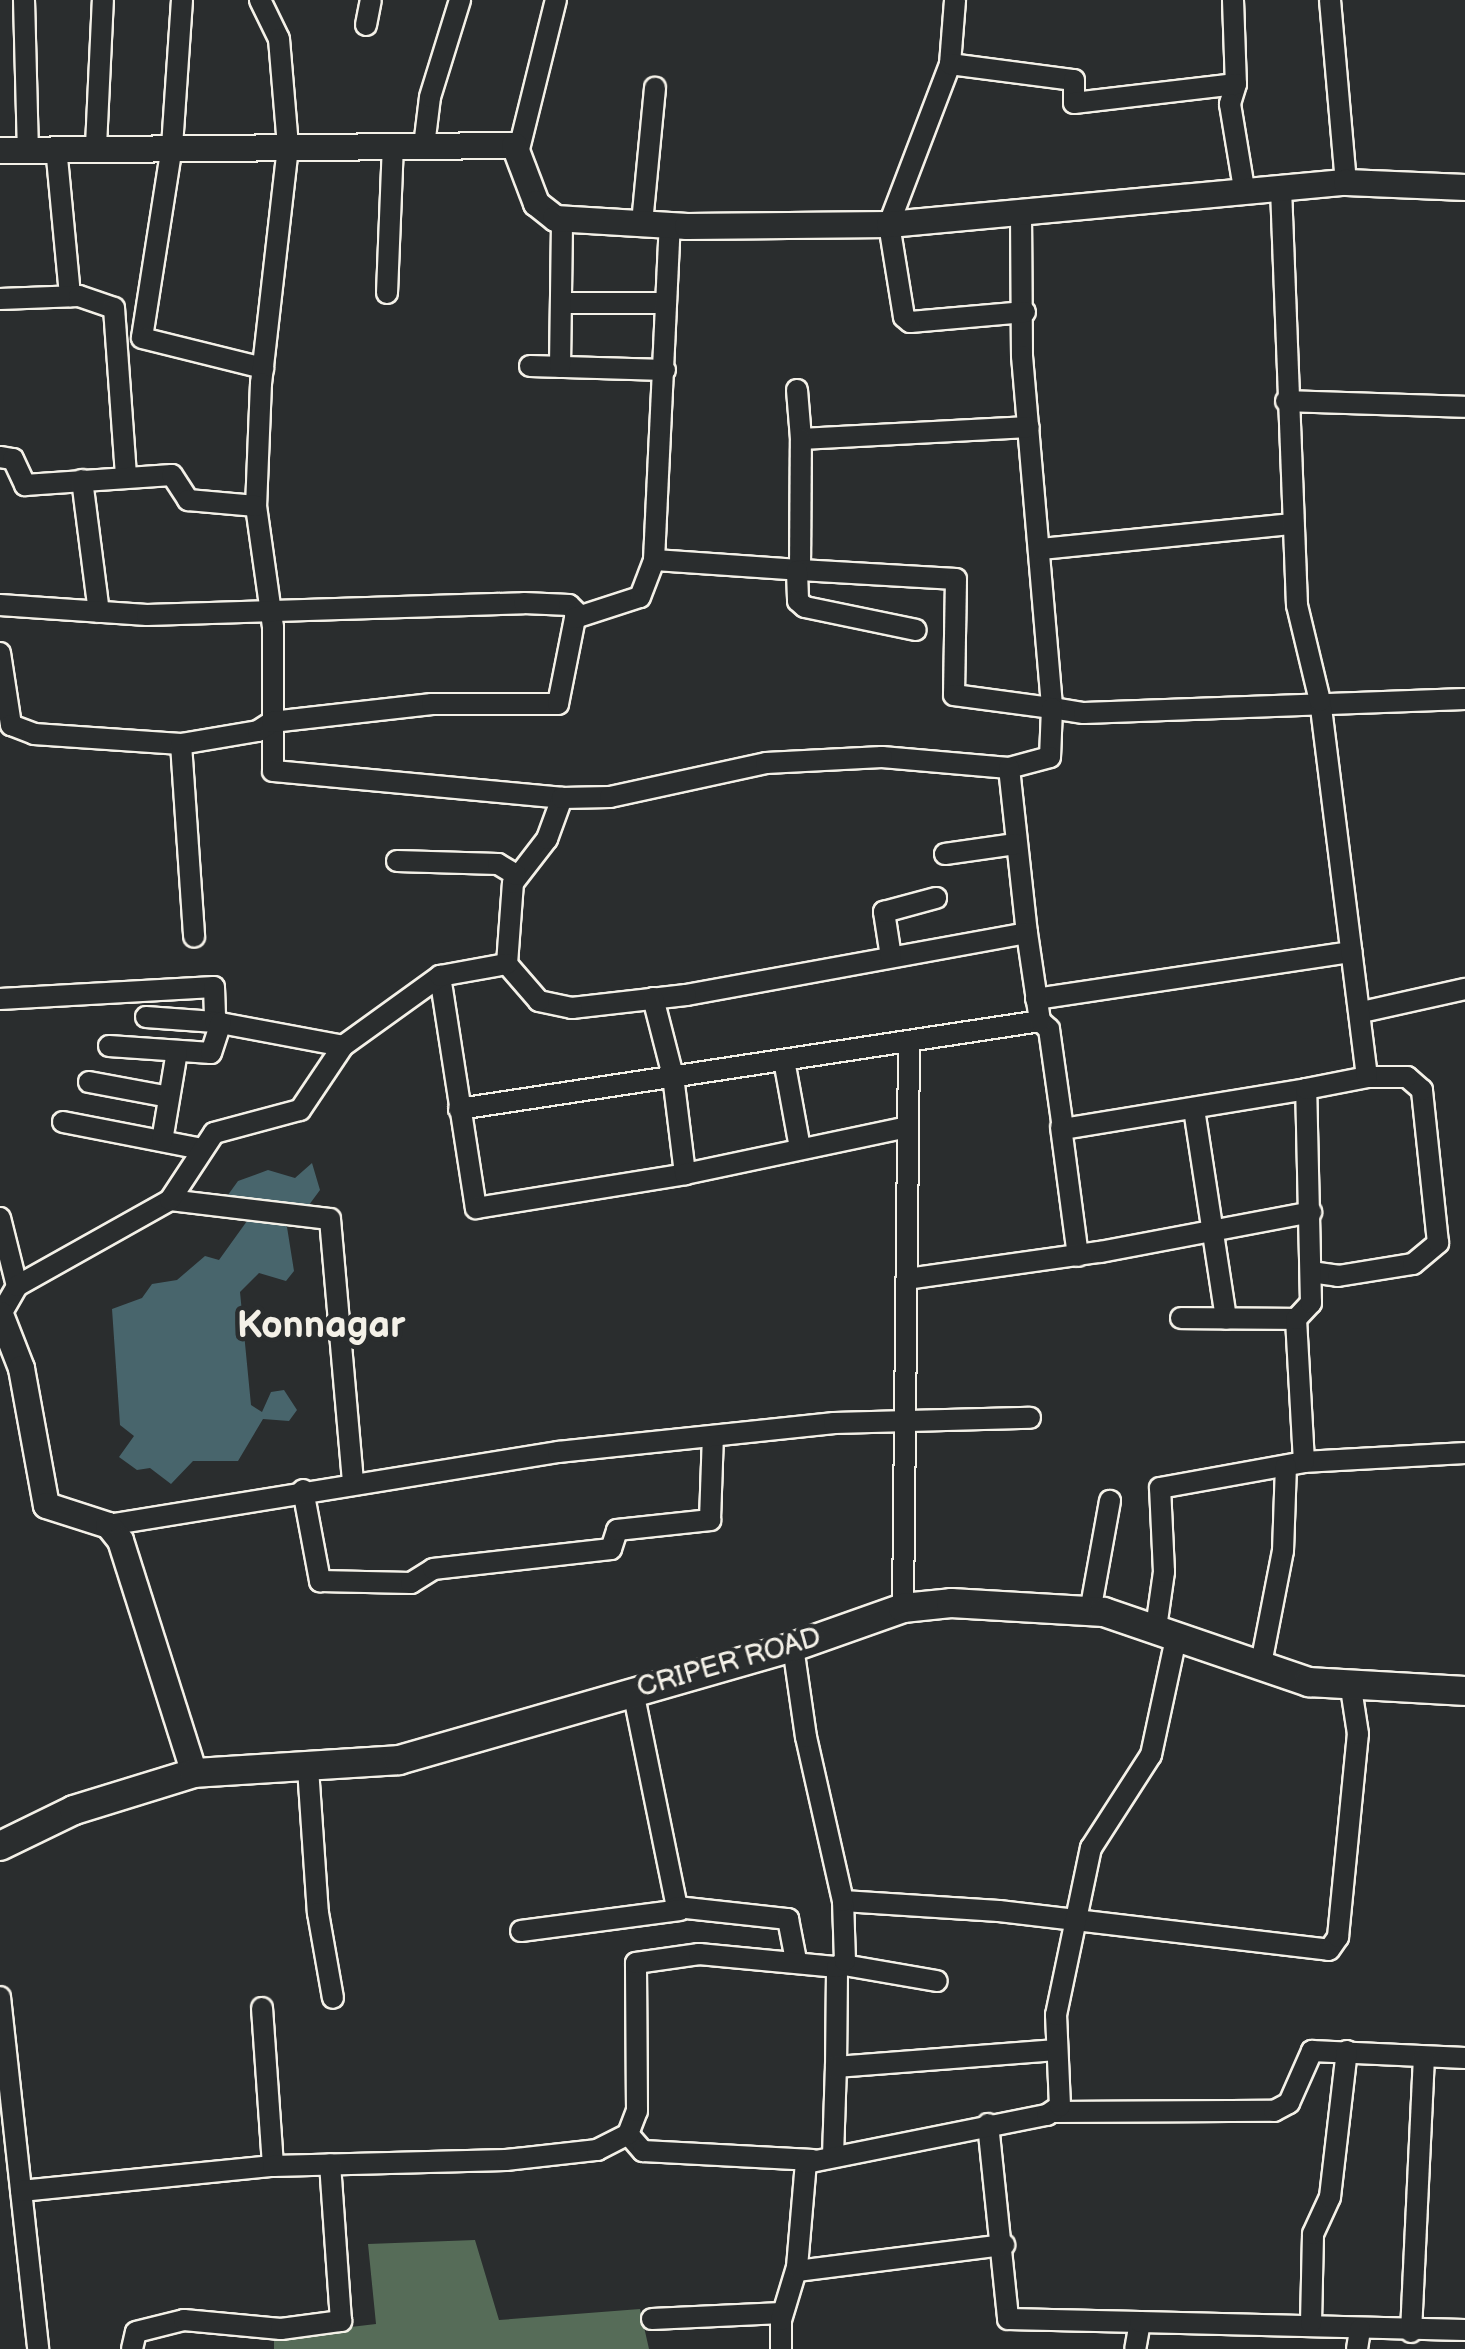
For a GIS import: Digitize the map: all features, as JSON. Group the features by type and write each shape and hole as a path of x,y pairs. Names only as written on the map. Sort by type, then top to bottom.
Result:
{"main road":[{"name":"CRIPER ROAD","path":"0,1846 74,1810 194,1773 399,1760 793,1647 904,1608 951,1603 1090,1612 1166,1633 1260,1669 1351,1688 1465,1691"}],"street":[{"path":"24,0 28,149"},
{"path":"96,146 103,0"},
{"path":"182,0 172,146 142,338 263,368"},
{"path":"260,0 279,40 288,147 263,368 256,506 269,606 272,722 278,776 403,780 562,798 610,797 809,758 1009,768 1050,757 1052,708 1030,427 1020,213"},
{"path":"366,25 371,0"},
{"path":"424,146 430,97 460,0"},
{"path":"556,0 519,149 536,203 562,219 670,225 889,224 1244,188 1281,190 1346,182 1465,188"},
{"path":"955,0 950,64 889,224 908,322 1025,312"},
{"path":"1232,0 1236,84 1230,104 1244,188"},
{"path":"1330,0 1346,182"},
{"path":"950,64 1074,80 1074,103 1236,84"},
{"path":"642,224 655,88"},
{"path":"0,150 96,146 519,149"},
{"path":"387,293 393,146"},
{"path":"56,147 70,296"},
{"path":"1281,190 1286,401 1297,605 1320,701 1362,1012 1366,1077"},
{"path":"560,367 562,219"},
{"path":"578,614 640,597 654,560 670,225"},
{"path":"0,299 70,296 114,311 126,477"},
{"path":"561,303 666,304"},
{"path":"530,366 665,370"},
{"path":"797,390 801,439 798,601 805,607 916,630"},
{"path":"1286,401 1465,408"},
{"path":"801,439 1030,427"},
{"path":"0,457 13,459 25,485 175,475 188,500 256,506"},
{"path":"82,480 100,612"},
{"path":"1042,549 1293,524"},
{"path":"654,560 955,578 954,695 1084,713 1320,701 1465,700"},
{"path":"0,605 100,612 524,603 569,606 578,614"},
{"path":"0,653 14,730 181,744 258,731 272,722 444,703 558,704 578,614"},
{"path":"181,744 194,937"},
{"path":"1009,768 1036,999 1040,1021 1049,1029 1078,1256"},
{"path":"562,798 547,840 516,875 507,964 528,992 552,1006 654,998 1027,932"},
{"path":"945,854 1015,844"},
{"path":"397,861 490,862 516,875"},
{"path":"892,957 884,912 936,898"},
{"path":"1036,999 1352,952"},
{"path":"507,964 440,976 343,1046 300,1110 218,1130 170,1200 16,1286 0,1314 20,1368 46,1506 108,1525 354,1482 713,1436 834,1422 1030,1418"},
{"path":"440,976 476,1208 685,1174 904,1128"},
{"path":"0,1000 214,987 218,1022 214,1052 109,1046"},
{"path":"1362,1012 1465,989"},
{"path":"654,998 673,1076 685,1174"},
{"path":"146,1017 218,1022 343,1046"},
{"path":"459,1109 1040,1021"},
{"path":"904,1608 904,1128 908,1043"},
{"path":"162,1141 177,1051"},
{"path":"784,1060 800,1148"},
{"path":"1060,1127 1194,1109 1366,1077 1407,1077 1422,1090 1438,1243 1413,1264 1338,1276 1311,1272"},
{"path":"89,1082 169,1096"},
{"path":"1181,1318 1296,1319 1310,1307 1306,1089"},
{"path":"1194,1109 1226,1320"},
{"path":"63,1122 202,1149"},
{"path":"170,1200 330,1219 354,1482"},
{"path":"907,1279 1078,1256 1214,1227 1311,1212"},
{"path":"0,1218 16,1286"},
{"path":"1260,1669 1295,1464 1296,1319"},
{"path":"303,1490 320,1581 411,1583 433,1569 610,1550 617,1530 710,1520 713,1436"},
{"path":"1055,2112 1062,2098 1056,2016 1092,1848 1152,1755 1166,1633 1160,1488 1295,1464 1465,1453"},
{"path":"1090,1612 1110,1501"},
{"path":"108,1525 130,1558 172,1716 194,1773"},
{"path":"782,2349 782,2314 797,2272 802,2176 823,2158 836,2067 843,1901 806,1737 793,1647"},
{"path":"843,1901 1077,1923 1320,1952 1336,1945 1358,1734 1351,1688"},
{"path":"633,1691 680,1910"},
{"path":"308,1768 318,1913 333,1998"},
{"path":"521,1930 680,1910 788,1920 796,1960"},
{"path":"21,2191 273,2166 506,2160 597,2150 628,2134 637,2111 636,1963 699,1954 796,1960 937,1981"},
{"path":"0,1997 38,2349"},
{"path":"262,2008 273,2166"},
{"path":"836,2067 1056,2050"},
{"path":"628,2134 638,2150 823,2158 1055,2112 1080,2116 1283,2109 1305,2054 1346,2051 1465,2058"},
{"path":"1310,2324 1313,2234 1330,2197 1346,2051"},
{"path":"1411,2332 1424,2057"},
{"path":"988,2124 1010,2322 1310,2324 1358,2339 1465,2330"},
{"path":"132,2349 136,2332 184,2320 281,2329 341,2321 330,2164"},
{"path":"797,2272 1004,2244"},
{"path":"652,2319 782,2314"},
{"path":"1135,2349 1140,2322"}],"green space":[{"path":"475,2240 499,2320 640,2309 649,2349 274,2349 274,2336 376,2324 368,2244"}],"water":[{"path":"312,1163 320,1190 306,1209 273,1216 287,1227 294,1271 286,1281 259,1273 240,1292 251,1405 262,1412 271,1392 284,1390 297,1410 289,1421 263,1419 238,1461 193,1461 171,1484 150,1468 137,1470 119,1457 134,1436 120,1425 112,1309 142,1298 152,1284 177,1280 205,1256 219,1260 247,1221 225,1199 238,1181 268,1170 295,1178"}],"district":[{"name":"Konnagar","path":"321,1326"}]}
